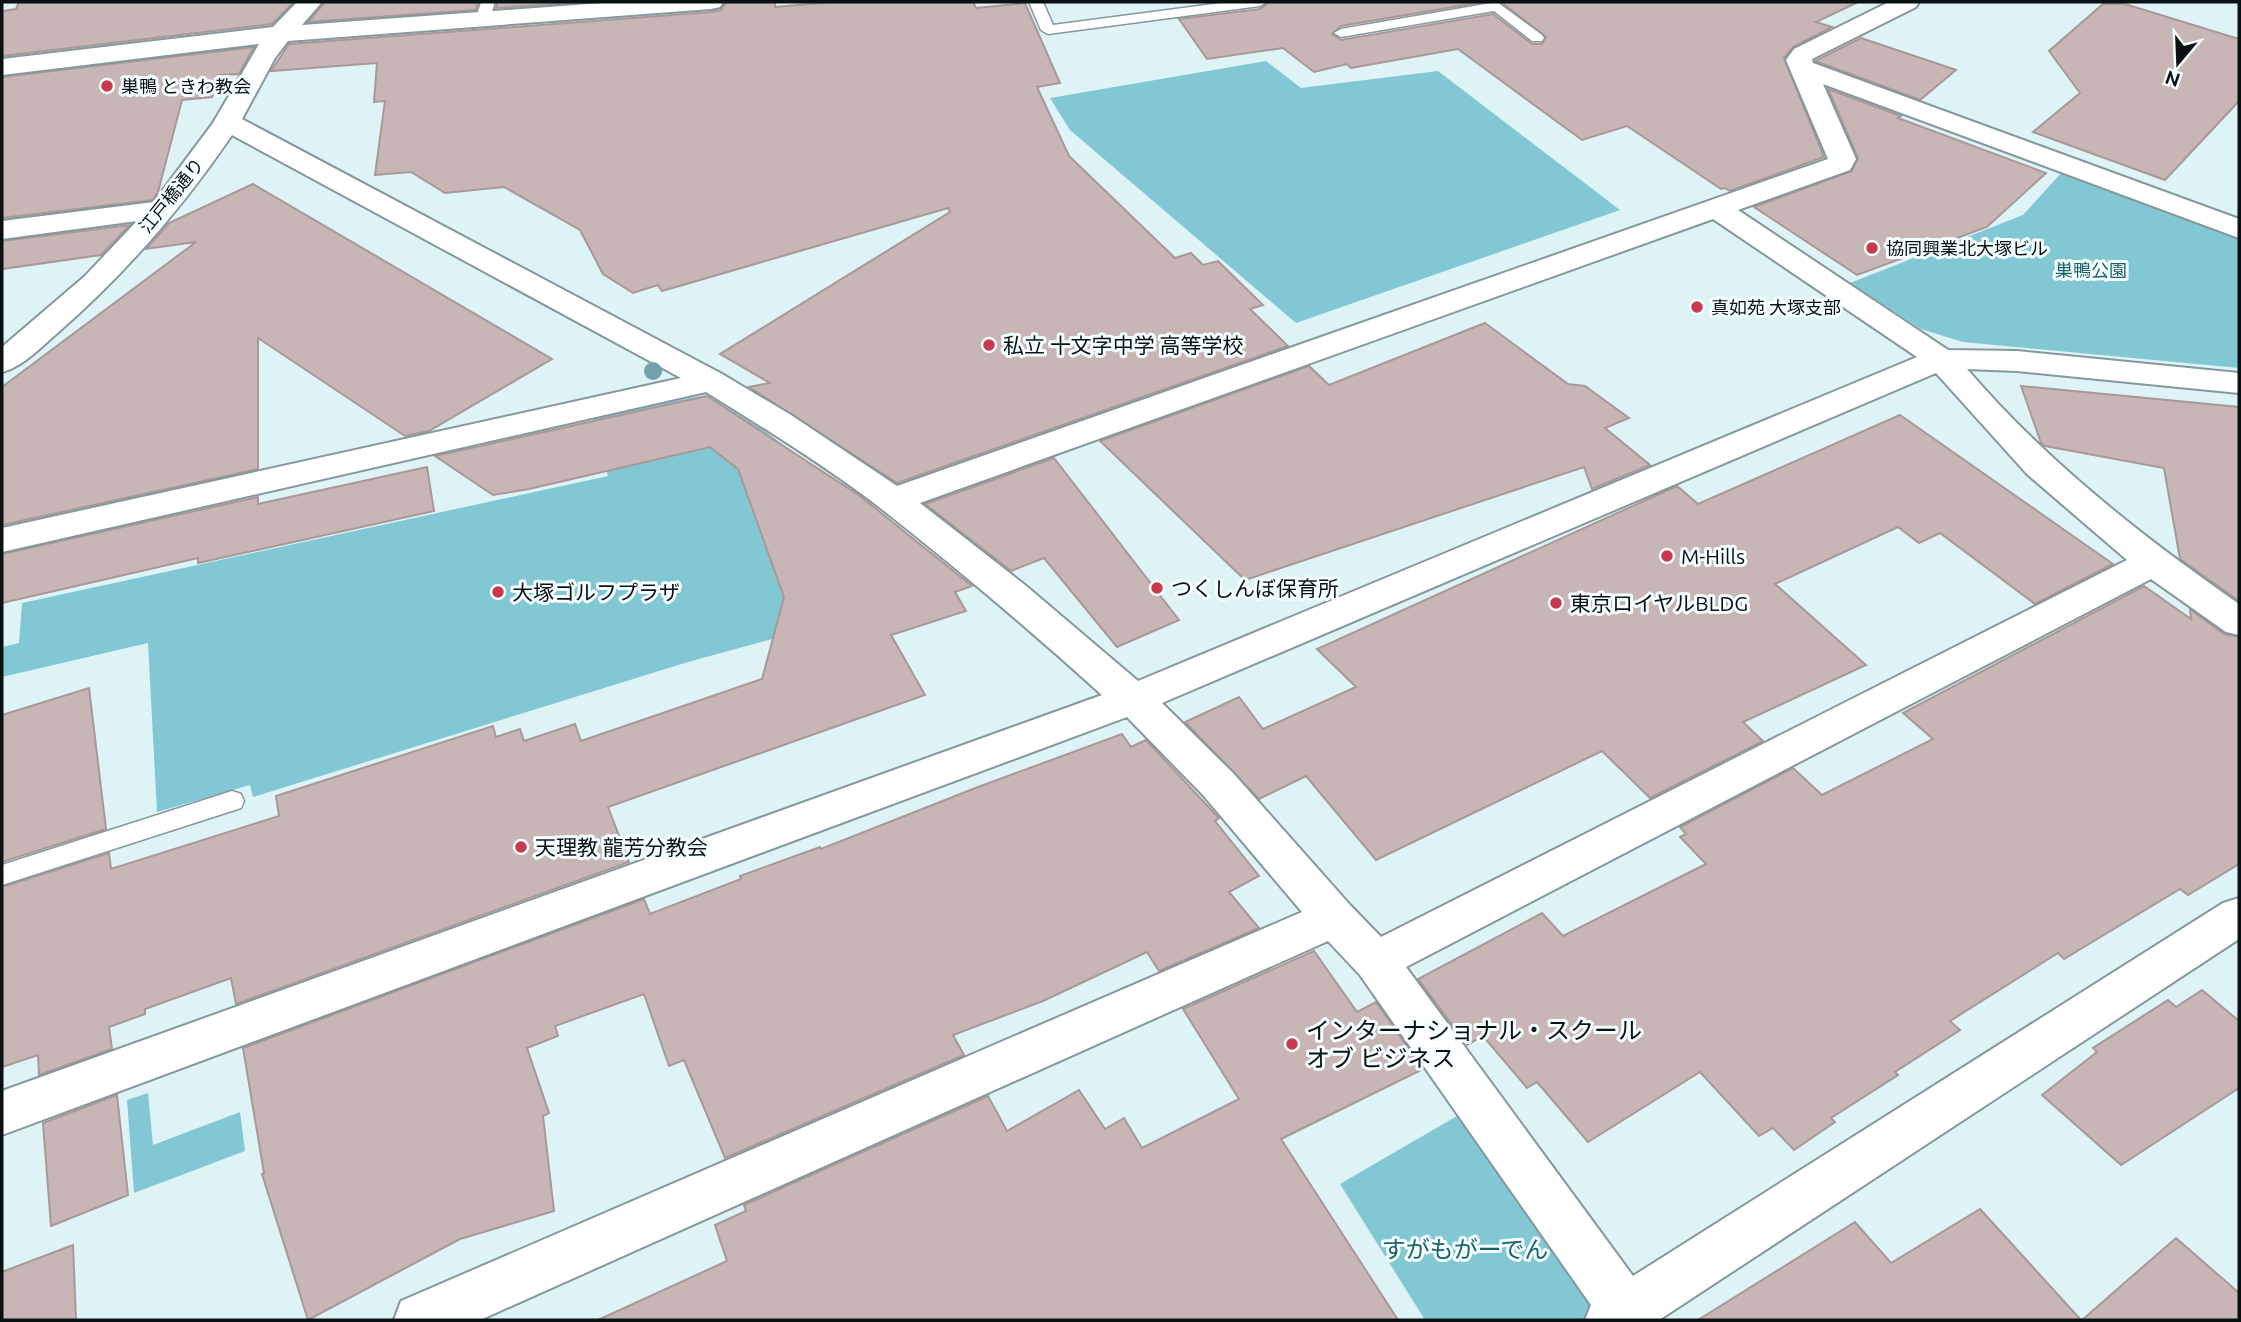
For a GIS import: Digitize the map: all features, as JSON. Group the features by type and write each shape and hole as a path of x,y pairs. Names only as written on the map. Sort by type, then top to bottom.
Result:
{"street":[{"name":"江戸橋通り","path":"2,362 48,328 114,265 162,209 228,122 263,57 310,2"},
{"path":"2,67 485,10 711,2"},
{"path":"893,500 1840,164 1842,159 1799,60 1803,54 1907,2"},
{"path":"1802,68 2239,229"},
{"path":"228,122 711,381 779,422 893,500 1013,594 1133,699 1218,784 1334,918 1376,961 1624,1317 2239,916"},
{"path":"2,230 162,209"},
{"path":"1717,209 1941,359 2039,466 2152,562 2239,622"},
{"path":"2,1113 1133,699 1941,359 2017,361 2239,383"},
{"path":"2,540 711,381"},
{"path":"1376,961 2152,562"},
{"path":"420,1320 1334,918"}],"lane":[{"path":"1036,2 1048,30 1162,8 1259,2"},
{"path":"1341,33 1517,2"},
{"path":"1494,4 1537,38"},
{"path":"2,874 232,801"}],"green space":[{"path":"1266,61 1301,88 1438,71 1620,210 1296,323 1070,130 1050,98"},
{"name":"巣鴨公園","path":"2064,170 2239,235 2239,368 1963,342 1921,329 1850,283 2023,215"},
{"name":"大塚ゴルフプラザ","path":"706,395 764,430 954,581 830,623 688,662 253,797 250,785 157,812 148,643 2,677 2,647 19,643 22,603 608,476 591,417"},
{"path":"148,1093 153,1145 240,1112 245,1151 134,1193 127,1100"},
{"name":"すがもがーでん","path":"1457,1116 1570,1271 1592,1305 1591,1320 1425,1320 1340,1184"}],"building":[{"path":"19,2 294,2 272,24 2,56 2,11 16,9"},
{"path":"325,2 478,2 476,10 308,22"},
{"path":"497,2 583,2 496,8"},
{"name":"私立 十文字中学 高等学校","path":"726,2 775,2 775,7 833,2 973,2 976,8 1025,3 1060,83 1037,87 1069,156 1175,258 1191,253 1203,265 1218,261 1263,305 1250,309 1288,346 897,483 749,387 770,383 720,354 950,212 948,208 662,291 658,285 633,293 603,274 580,230 504,187 445,193 411,172 375,175 385,101 374,102 377,63 271,71 289,44 711,12 721,10"},
{"path":"1269,2 1483,2 1341,26 1332,34 1341,40 1493,14 1532,44 1542,44 1546,37 1501,2 1858,2 1816,22 1832,27 1793,47 1784,58 1824,157 1730,191 1721,189 1627,126 1582,140 1458,49 1351,68 1347,64 1314,72 1283,48 1207,59 1179,19 1260,9"},
{"path":"2103,4 2125,4 2239,39 2239,101 2165,180 2033,132 2080,93 2049,51"},
{"path":"1861,38 1956,70 1920,100 1815,61"},
{"path":"254,47 239,74 218,75 212,97 182,100 158,192 153,200 2,218 2,77"},
{"path":"1828,89 2046,173 1987,227 1857,275 1754,207 1852,171 1858,158"},
{"path":"253,184 552,359 429,431 405,436 258,338 258,469 2,525 2,387 196,242 146,249 169,223"},
{"path":"130,225 101,255 2,269 2,241"},
{"path":"1485,323 1568,384 1585,386 1629,418 1605,428 1650,465 1592,489 1584,467 1245,580 1100,441 1309,366 1329,385"},
{"path":"2021,386 2239,407 2239,601 2180,559 2164,468 2045,446 2041,443"},
{"path":"707,396 860,496 972,586 955,592 966,611 891,635 925,695 608,807 629,862 236,1004 231,978 145,1009 145,1014 109,1027 112,1049 39,1075 38,1055 2,1067 2,887 109,853 111,869 279,816 276,796 493,726 496,737 520,729 524,741 575,724 581,741 762,679 784,597 738,469 710,447 493,495 435,456"},
{"path":"1900,415 2113,564 2035,604 1940,533 1919,543 1898,527 1775,584 1866,665 1743,722 1763,741 1650,798 1602,751 1376,860 1306,776 1259,799 1185,722 1239,697 1263,729 1356,687 1317,649 1677,486 1698,504"},
{"path":"1054,458 1179,620 1117,647 1044,558 1011,571 925,504"},
{"path":"427,467 434,511 198,563 198,558 2,603 2,554 258,497 258,504"},
{"path":"2144,586 2191,619 2190,609 2224,634 2239,637 2239,864 2188,895 2180,889 2064,959 2058,953 1950,1021 1960,1030 1895,1072 1898,1075 1831,1118 1835,1122 1794,1150 1773,1128 1759,1136 1700,1072 1588,1142 1537,1082 1527,1088 1483,1036 1467,1045 1418,979 1542,913 1563,936 1706,864 1680,837 1686,834 1680,827 1793,768 1822,795 1933,739 1903,713"},
{"path":"89,688 106,829 2,862 2,715"},
{"path":"1122,734 1131,747 1146,740 1219,818 1215,821 1259,876 1229,892 1259,928 1159,971 1147,952 1043,1001 953,1035 964,1055 725,1158 684,1060 669,1066 644,994 555,1026 558,1036 527,1048 549,1113 543,1116 554,1211 460,1239 308,1320 262,1174 264,1173 243,1048 644,899 650,914 741,879 740,876 820,847 821,849"},
{"path":"1314,951 1357,1012 1376,1002 1423,1069 1281,1139 1398,1320 598,1320 727,1261 715,1225 746,1211 744,1205 988,1096 1007,1131 1079,1090 1105,1129 1124,1118 1142,1148 1239,1099 1183,1009"},
{"path":"2202,990 2239,1021 2239,1088 2121,1165 2042,1095 2097,1052 2093,1048 2168,1000 2176,1007"},
{"path":"117,1095 128,1195 51,1226 43,1123"},
{"path":"1980,1209 2081,1320 1698,1320 1855,1222 1891,1263"},
{"path":"2176,1238 2239,1293 2239,1320 2082,1320"},
{"path":"73,1245 76,1320 2,1320 2,1272"}],"place":[{"name":"巣鴨 ときわ教会","path":"107,86"},
{"name":"協同興業北大塚ビル","path":"1872,248"},
{"name":"真如苑 大塚支部","path":"1697,307"},
{"name":"私立 十文字中学 高等学校","path":"989,345"},
{"name":"M-Hills","path":"1667,556"},
{"name":"つくしんぼ保育所","path":"1157,588"},
{"name":"大塚ゴルフプラザ","path":"498,592"},
{"name":"東京ロイヤルBLDG","path":"1556,603"},
{"name":"天理教 龍芳分教会","path":"521,847"},
{"name":"インターナショナル・スクール オブ ビジネス","path":"1292,1044"}]}
